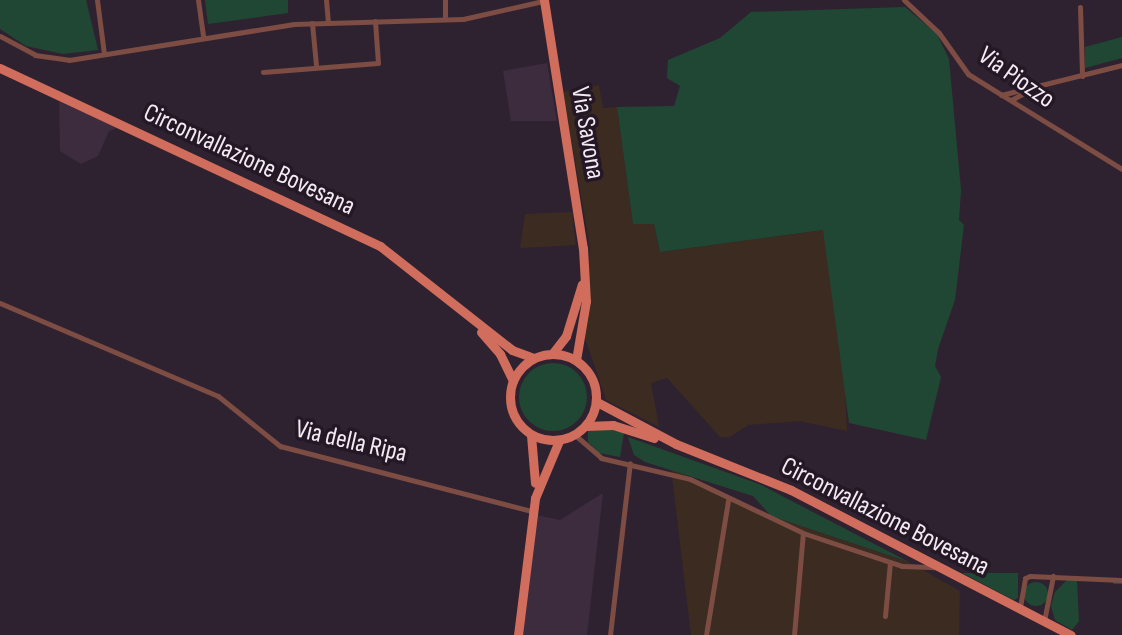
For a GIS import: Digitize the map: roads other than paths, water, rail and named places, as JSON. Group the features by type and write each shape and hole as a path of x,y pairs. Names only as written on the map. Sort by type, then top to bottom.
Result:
{"main road":[{"name":"Via Savona","path":"544,0 584,273 576,360"},
{"name":"Circonvallazione Bovesana","path":"0,68 346,228 425,278 512,350 534,358"},
{"name":"Via Savona","path":"552,354 570,327 584,273"},
{"name":"Circonvallazione Bovesana","path":"465,314 500,354 513,381"},
{"path":"531,435 559,441 575,435 586,426 597,402 592,378 576,360 552,354 534,358 513,381 513,414 531,435 535,498"},
{"name":"Circonvallazione Bovesana","path":"597,402 639,430"},
{"name":"Circonvallazione Bovesana","path":"586,426 613,425 639,430 791,490 1071,635"},
{"path":"518,635 532,511 559,441"}],"street":[{"path":"97,0 104,54"},
{"path":"198,0 203,36"},
{"path":"326,0 328,23"},
{"path":"445,0 445,18"},
{"path":"0,36 24,51 51,59 312,23 445,18 544,0"},
{"name":"Via Piozzo","path":"904,0 939,33 968,74 1122,169"},
{"path":"1080,7 1082,76"},
{"path":"263,72 316,65 378,63 375,21"},
{"path":"312,23 316,65"},
{"path":"1000,95 1122,65"},
{"path":"1010,101 1034,87"},
{"path":"1026,111 1026,97 1034,87"},
{"name":"Via della Ripa","path":"0,303 218,396 280,446 532,511"},
{"path":"575,435 601,458 676,474 803,533 890,562 922,570 937,567"},
{"path":"610,635 630,463"},
{"path":"706,635 728,500"},
{"path":"794,635 803,533"},
{"path":"885,616 890,562"},
{"path":"1044,622 1053,575"},
{"path":"1019,610 1025,578 1053,575 1122,580"}],"waterway":[{"path":"1114,583 1122,583"}]}
